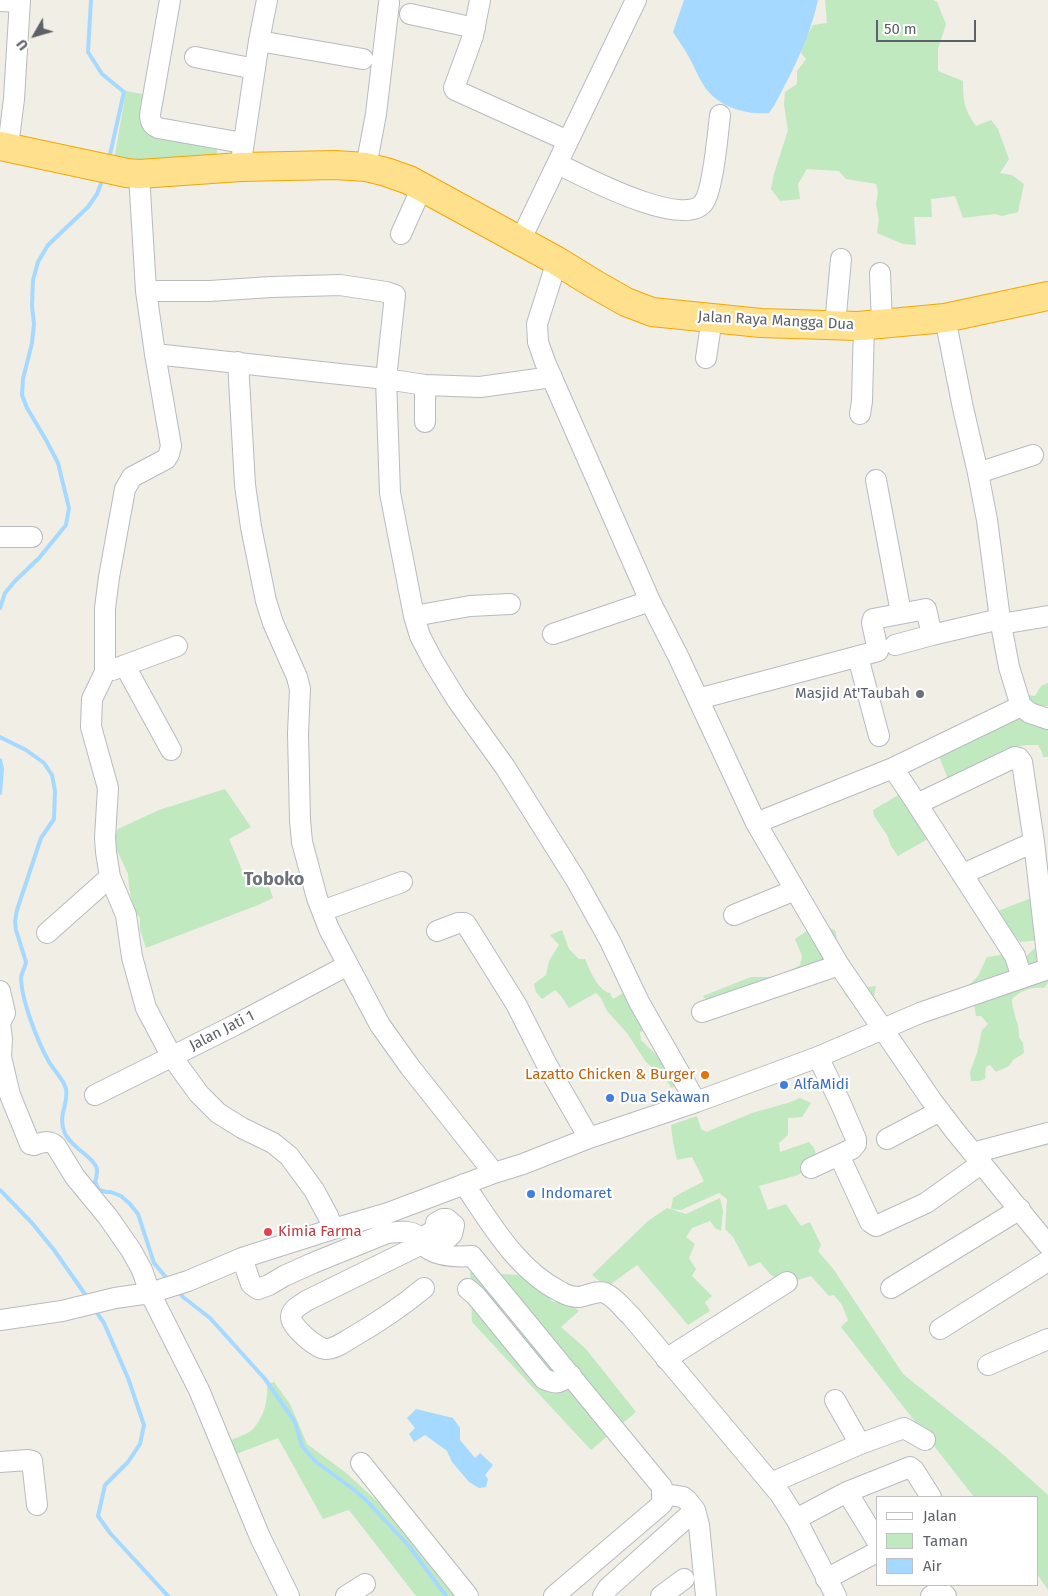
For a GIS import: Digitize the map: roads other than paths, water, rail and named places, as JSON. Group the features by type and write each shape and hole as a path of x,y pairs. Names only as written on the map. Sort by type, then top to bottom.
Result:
{"highway":[{"name":"Jalan Raya Mangga Dua","path":"4,146 133,174 242,155 366,167 386,172 409,180 557,261 603,290 626,302 652,312 761,323 873,324 945,318 1048,296"}],"street":[{"path":"170,0 152,103 151,123 158,128 242,155 267,0"},
{"path":"480,0 475,28 454,88 455,90 568,141"},
{"path":"520,241 636,0"},
{"path":"0,1 20,1 14,99 4,146"},
{"path":"366,167 376,114 389,2"},
{"path":"410,14 475,28"},
{"path":"259,41 363,59"},
{"path":"195,57 255,69"},
{"path":"558,164 603,187 645,202 680,210 695,209 705,202 709,188 720,115"},
{"path":"133,174 146,291 171,446 170,454 166,459 132,477 125,489 109,577 105,608 105,672 92,699 91,727 108,788 105,838 110,877 126,915 132,957 146,1008 172,1057 211,1108 242,1128 273,1143 289,1156 314,1190 333,1229"},
{"path":"401,234 422,187"},
{"path":"834,325 841,259"},
{"path":"557,261 537,324 538,342 544,362 650,601 679,658 756,823 840,965 940,1111 1048,1245"},
{"path":"860,414 880,273"},
{"path":"146,291 210,291 340,285 393,293 396,296 386,379 390,493 414,616 420,636 457,700 505,767 576,880 610,941 691,1103"},
{"path":"706,358 712,318"},
{"path":"945,318 987,520 1000,621 1009,667 1021,706 1030,713 1048,719"},
{"path":"155,354 238,362 425,385 480,387 552,377"},
{"path":"238,362 245,485 251,527 266,601 297,676 300,688 298,733 300,820 302,842 317,898 329,929 385,1032 410,1067 494,1173"},
{"path":"425,385 425,422"},
{"path":"978,474 1033,455"},
{"path":"876,480 901,613"},
{"path":"0,537 32,537"},
{"path":"553,634 650,601"},
{"path":"414,616 470,606 510,604"},
{"path":"698,699 878,651 872,620 927,609 932,635"},
{"path":"895,645 932,635 1000,621 1048,616"},
{"path":"105,672 177,646"},
{"path":"858,656 879,736"},
{"path":"125,666 171,750"},
{"path":"756,823 893,768 1021,706"},
{"path":"916,804 1015,757 1019,758 1022,762 1034,842 1048,963"},
{"path":"893,768 1015,956 1022,978"},
{"path":"963,874 1034,842"},
{"path":"47,933 110,877"},
{"path":"322,911 402,882"},
{"path":"734,915 795,890"},
{"path":"437,931 458,923 466,924 516,1004 547,1065 588,1138"},
{"name":"Jalan Jati 1","path":"95,1095 348,965"},
{"path":"702,1012 840,965"},
{"path":"0,1320 62,1311 114,1298 156,1291 188,1281 242,1258 388,1213 523,1164 588,1138 818,1057 920,1013 1048,969"},
{"path":"0,991 5,1012 0,1023 2,1039 1,1057 10,1096 30,1144 34,1145 45,1142 56,1146 75,1178 108,1217 131,1250 156,1291 260,1537 289,1596"},
{"path":"811,1168 839,1155 856,1144 840,1102 818,1057"},
{"path":"887,1139 940,1111"},
{"path":"839,1155 870,1222 876,1226 926,1203 977,1158 1048,1133"},
{"path":"464,1184 493,1227 528,1271 544,1283 568,1295 577,1297 604,1292 631,1316 771,1483 796,1519 831,1587 876,1553"},
{"path":"436,1195 433,1234 436,1253 472,1256"},
{"path":"891,1288 1020,1209"},
{"path":"242,1258 251,1284 258,1288 269,1285 313,1263 387,1233 433,1234 466,1244 472,1256 662,1487 662,1504 554,1596"},
{"path":"424,1288 374,1325 337,1346 327,1349 314,1345 293,1323 291,1316 293,1310 306,1301 433,1234"},
{"path":"940,1329 1048,1261"},
{"path":"666,1359 787,1282"},
{"path":"468,1289 476,1296 544,1379 554,1384 571,1375"},
{"path":"988,1365 1048,1339"},
{"path":"835,1400 860,1444"},
{"path":"771,1483 860,1444 904,1428 925,1440"},
{"path":"0,1462 28,1460 32,1462 37,1505"},
{"path":"361,1463 468,1596"},
{"path":"796,1519 847,1492 910,1466 930,1496"},
{"path":"847,1492 876,1539"},
{"path":"663,1494 683,1497 695,1510 699,1525 706,1596"},
{"path":"603,1596 608,1588 695,1510"},
{"path":"661,1596 684,1579"},
{"path":"346,1596 365,1584"},
{"path":"930,1596 941,1591 946,1596"}],"water":[{"path":"684,0 818,0 815,14 800,54 769,113 751,113 733,108 717,99 704,86 673,32"},
{"path":"416,1409 453,1418 460,1428 460,1440 475,1458 480,1453 493,1465 485,1475 488,1479 486,1487 479,1488 469,1482 452,1462 447,1451 425,1435 414,1442 409,1434 415,1428 407,1418"}],"waterway":[{"path":"91,0 88,52 102,74 124,92 109,159"},
{"path":"0,608 5,593 39,558 66,525 69,508 58,463 27,408 22,395 23,379 32,343 34,324 32,306 33,280 38,262 48,245 88,207 97,194 103,178"},
{"path":"0,737 26,750 44,763 52,775 55,791 54,819 41,838 15,921 26,962 21,977 27,1008 44,1052 66,1089 67,1094 62,1125 71,1142 96,1166 95,1182 99,1190 121,1196 138,1214 154,1263 169,1281"},
{"path":"0,760 2,769 0,793"},
{"path":"0,1190 32,1223 54,1250 87,1297"},
{"path":"177,1290 210,1318 265,1379 295,1422 302,1446 316,1462 365,1499 409,1546 446,1596"},
{"path":"95,1310 104,1323 128,1378 144,1425 140,1444 128,1462 105,1485 98,1516 110,1533 168,1596"}],"place":[{"name":"Masjid At'Taubah","path":"920,694"},
{"name":"Lazatto Chicken & Burger","path":"705,1075"},
{"name":"AlfaMidi","path":"784,1085"},
{"name":"Dua Sekawan","path":"610,1098"},
{"name":"Indomaret","path":"531,1194"},
{"name":"Kimia Farma","path":"268,1232"}],"district":[{"name":"Toboko","path":"274,880"}]}
